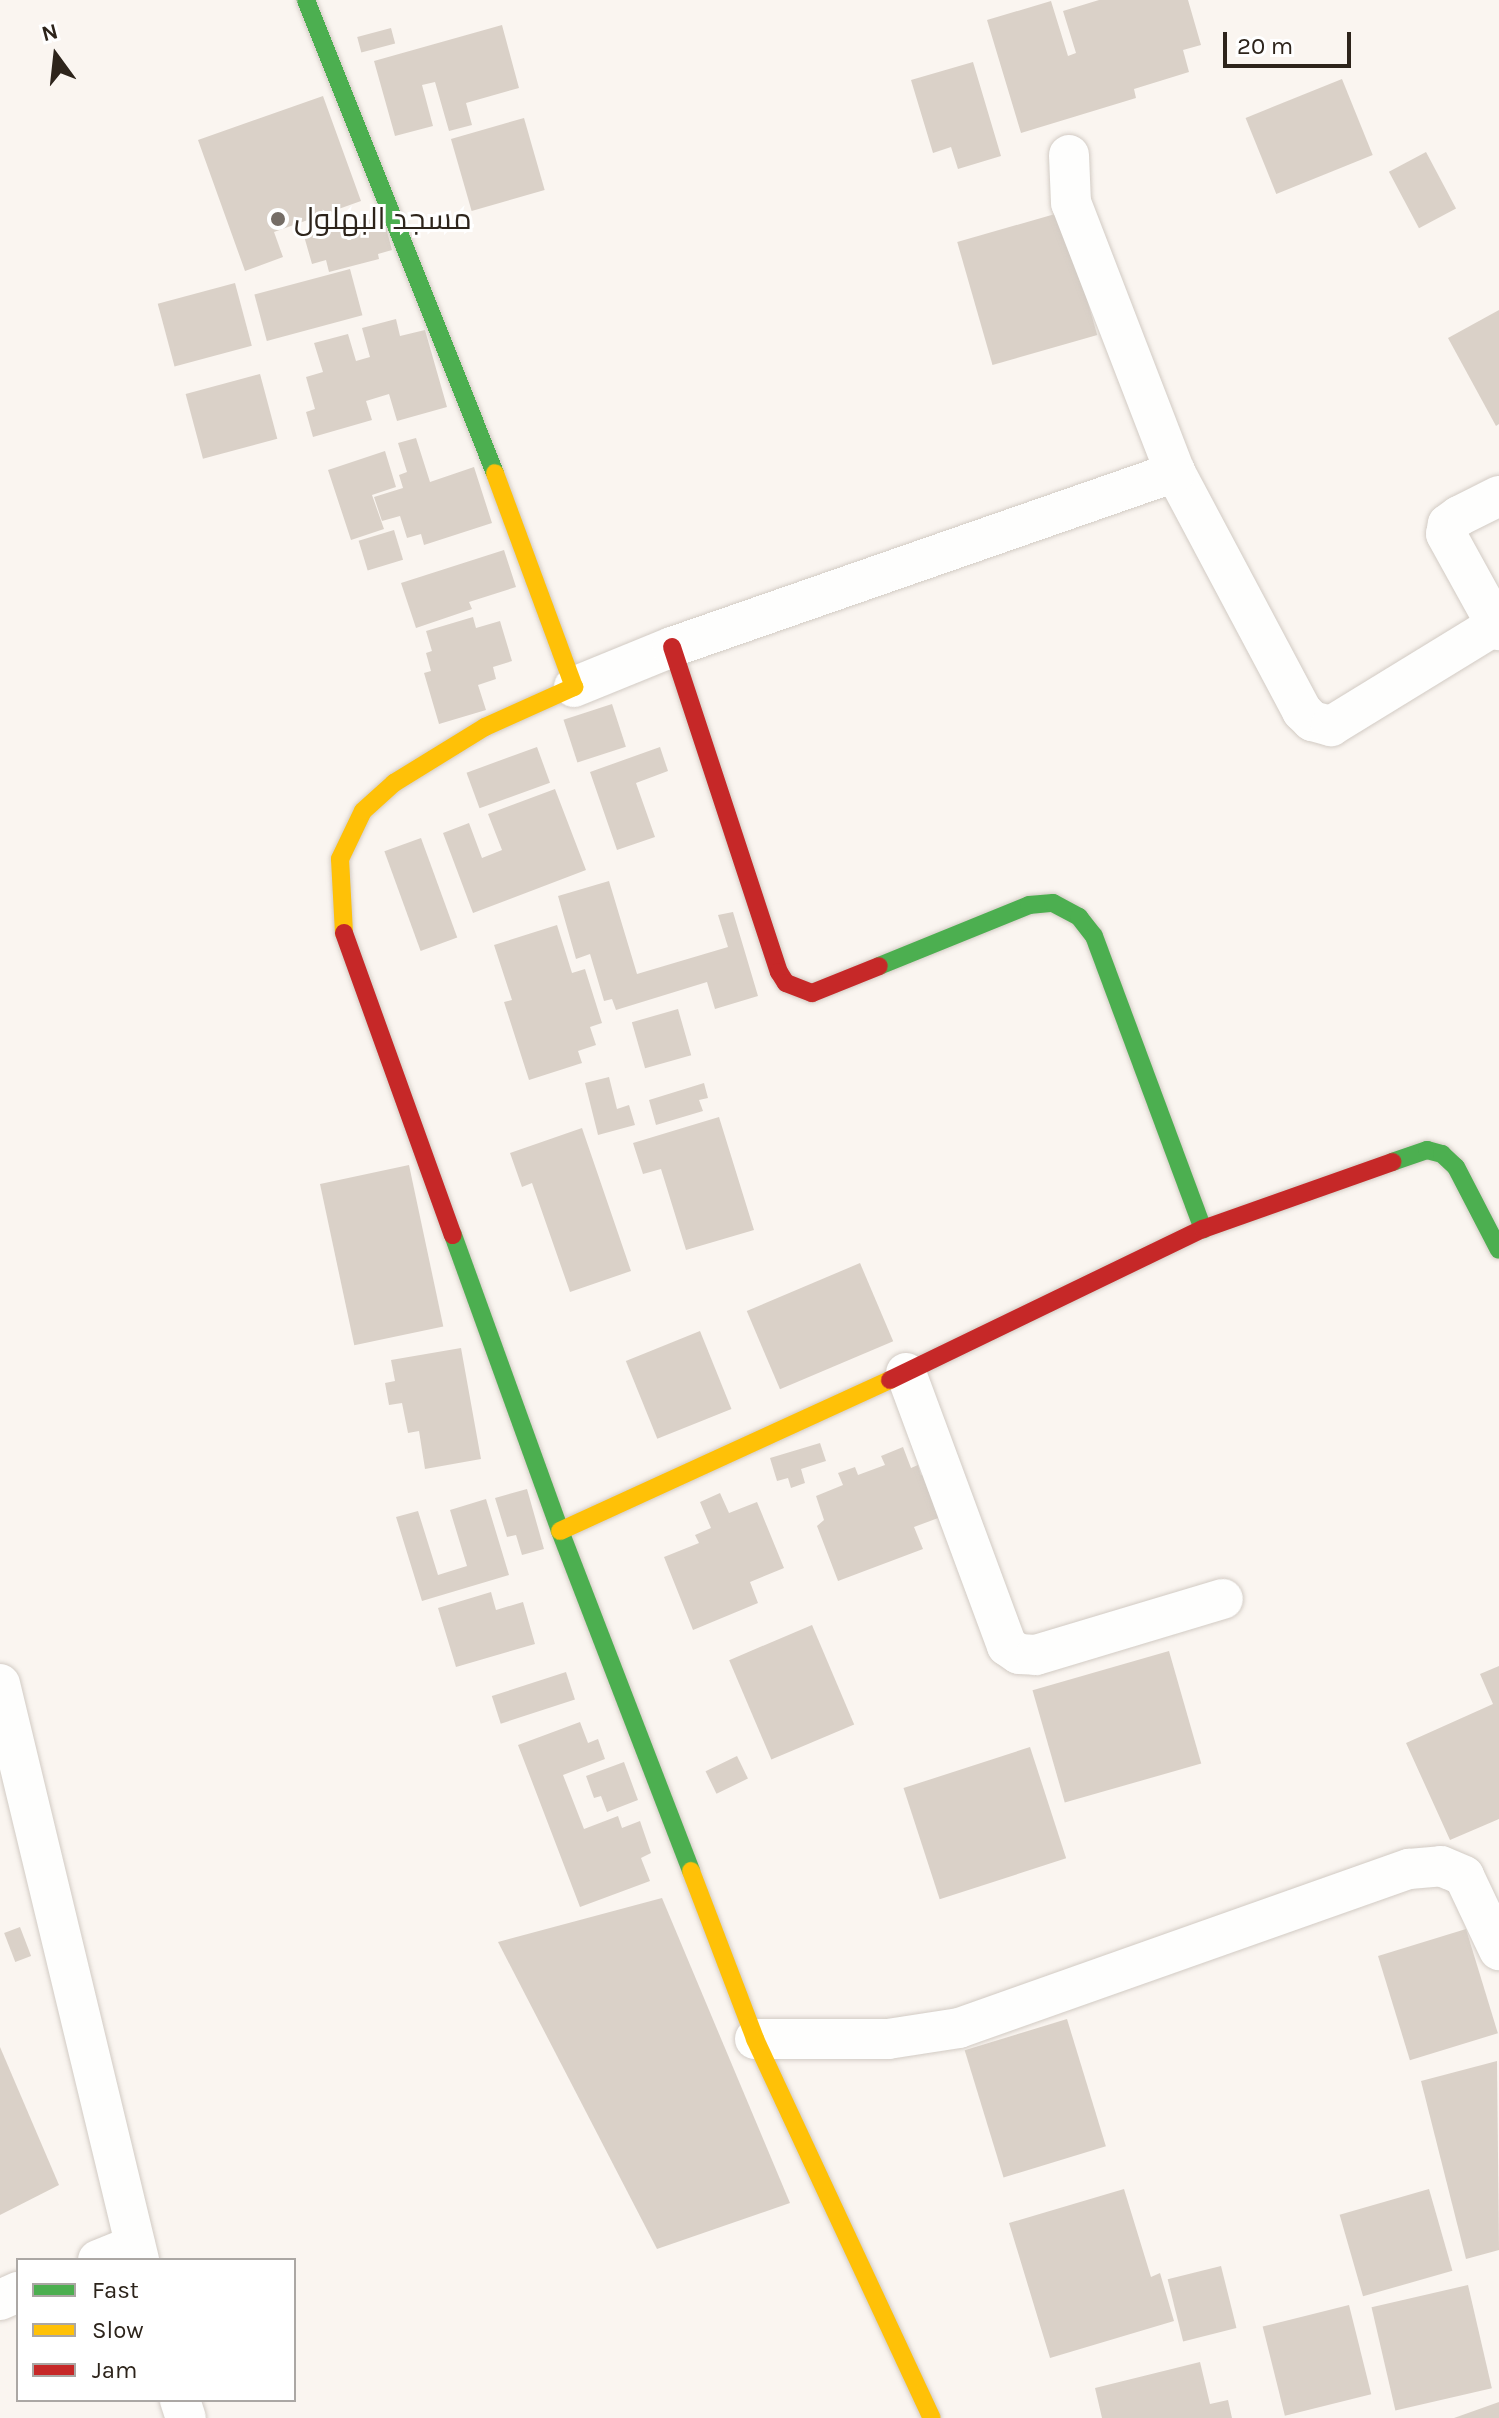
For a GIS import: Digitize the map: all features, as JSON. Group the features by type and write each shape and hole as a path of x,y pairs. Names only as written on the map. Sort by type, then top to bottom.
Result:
{"street":[{"path":"306,0 500,485 574,687"},
{"path":"1069,155 1071,203 1175,472 1302,711 1312,721 1331,726 1498,628 1446,534 1448,524 1459,516 1499,496"},
{"path":"932,2418 755,2039 560,1531 344,934 340,859 363,811 394,783 485,727 672,647 1175,472"},
{"path":"672,647 779,972 786,983 800,991 812,993 1029,905 1053,903 1079,917 1094,936 1203,1229"},
{"path":"560,1531 906,1373 1203,1229 1427,1150 1442,1154 1456,1167 1499,1250"},
{"path":"906,1373 1007,1646 1019,1654 1036,1655 1223,1599"},
{"path":"0,1684 13,1799 137,2252 108,2258"},
{"path":"755,2039 888,2039 959,2028 1409,1869 1441,1866 1464,1876 1499,1950"}],"building":[{"path":"1099,0 1188,0 1201,45 1183,50 1189,72 1134,89 1136,98 1021,133 987,20 1051,1 1068,56 1076,53 1063,11"},
{"path":"502,25 519,88 466,103 472,125 449,131 435,82 422,85 433,126 395,136 374,61"},
{"path":"391,28 395,43 361,53 357,37"},
{"path":"973,62 1001,156 958,169 951,147 933,153 911,80"},
{"path":"1342,79 1373,155 1276,194 1246,118"},
{"path":"323,96 361,201 274,232 283,257 245,271 198,140"},
{"path":"524,118 545,190 472,211 451,139"},
{"path":"1426,152 1456,209 1419,228 1389,172"},
{"path":"1062,212 1097,335 993,365 957,242"},
{"path":"383,216 392,250 378,254 379,259 329,272 326,260 312,264 304,236"},
{"path":"350,269 362,315 267,341 254,295"},
{"path":"235,283 252,346 175,366 158,304"},
{"path":"1499,310 1499,424 1496,426 1448,338"},
{"path":"396,319 400,336 425,330 447,407 397,421 389,394 366,401 372,420 313,437 306,412 315,409 306,377 323,372 314,343 348,334 356,361 370,357 362,328"},
{"path":"260,374 277,439 203,459 186,394"},
{"path":"416,438 430,482 474,467 492,523 424,545 421,534 407,538 400,516 382,521 374,497 403,488 399,475 407,472 398,443"},
{"path":"385,451 396,487 372,495 384,529 351,540 328,470"},
{"path":"394,530 403,560 368,570 359,541"},
{"path":"504,550 516,587 469,602 472,609 416,628 401,583"},
{"path":"473,617 476,628 500,621 512,661 493,667 496,679 478,685 486,710 439,724 424,673 431,671 426,653 432,651 426,631"},
{"path":"612,704 626,747 577,763 563,720"},
{"path":"537,747 550,783 480,808 467,773"},
{"path":"660,747 668,771 636,783 655,837 617,850 590,772"},
{"path":"555,789 586,870 473,913 443,833 469,823 482,858 502,850 488,814"},
{"path":"421,838 457,938 421,951 384,851"},
{"path":"609,881 637,974 728,947 718,915 733,912 758,996 715,1009 707,982 616,1010 612,999 604,1001 590,954 576,959 558,896"},
{"path":"557,925 572,973 585,969 602,1023 590,1027 596,1045 578,1051 582,1063 529,1080 504,1002 512,1000 494,945"},
{"path":"678,1009 691,1055 645,1068 632,1022"},
{"path":"609,1077 617,1109 629,1105 635,1125 598,1135 585,1083"},
{"path":"704,1083 708,1098 699,1100 703,1111 656,1125 649,1100"},
{"path":"719,1117 754,1230 686,1250 661,1169 643,1174 633,1143"},
{"path":"582,1128 631,1271 570,1292 532,1183 522,1187 510,1153"},
{"path":"409,1165 443,1326 354,1345 320,1184"},
{"path":"860,1263 893,1341 780,1389 747,1311"},
{"path":"700,1331 731,1409 657,1439 626,1361"},
{"path":"461,1348 481,1459 425,1469 419,1431 408,1433 402,1403 389,1405 385,1383 395,1381 391,1360"},
{"path":"820,1443 826,1461 801,1469 805,1483 791,1488 788,1478 777,1481 770,1458"},
{"path":"903,1447 911,1468 918,1465 921,1475 932,1470 949,1514 914,1527 923,1549 838,1581 817,1526 824,1520 816,1496 843,1485 838,1473 855,1467 858,1475 885,1465 881,1456"},
{"path":"527,1489 544,1549 522,1555 516,1535 507,1537 495,1498"},
{"path":"720,1493 729,1513 757,1502 784,1568 750,1582 758,1603 693,1630 664,1557 699,1543 695,1535 711,1528 700,1502"},
{"path":"486,1499 509,1575 422,1601 396,1517 418,1511 438,1575 467,1566 450,1510"},
{"path":"491,1592 496,1610 523,1602 535,1644 456,1667 438,1608"},
{"path":"812,1625 854,1724 771,1760 729,1660"},
{"path":"1169,1651 1201,1763 1065,1803 1033,1690"},
{"path":"1499,1666 1499,1819 1450,1840 1406,1743 1493,1704 1480,1674"},
{"path":"566,1672 575,1700 501,1724 492,1696"},
{"path":"580,1722 588,1743 598,1739 605,1759 563,1775 584,1829 618,1816 622,1828 640,1821 651,1853 641,1858 650,1881 580,1907 518,1745"},
{"path":"1030,1747 1066,1858 940,1899 904,1788"},
{"path":"737,1756 748,1778 717,1794 706,1771"},
{"path":"624,1762 638,1800 607,1812 601,1796 594,1798 586,1776"},
{"path":"662,1898 790,2203 657,2249 498,1942"},
{"path":"20,1927 31,1956 15,1962 4,1933"},
{"path":"1466,1929 1498,2033 1410,2060 1378,1956"},
{"path":"1067,2019 1106,2146 1004,2177 965,2050"},
{"path":"0,2047 59,2185 0,2215"},
{"path":"1497,2061 1499,2250 1466,2259 1421,2081"},
{"path":"1124,2189 1151,2277 1160,2273 1174,2321 1050,2358 1009,2223"},
{"path":"1429,2189 1452,2271 1363,2296 1340,2215"},
{"path":"1221,2266 1236,2328 1183,2341 1168,2279"},
{"path":"1468,2285 1492,2388 1395,2411 1372,2307"},
{"path":"1349,2305 1371,2394 1285,2416 1263,2327"},
{"path":"1200,2362 1210,2404 1228,2400 1232,2418 1102,2418 1095,2388"},
{"path":"1499,2402 1499,2418 1454,2418"}],"traffic: fast":[{"path":"306,0 495,473"},
{"path":"879,966 1029,905 1053,903 1079,917 1094,936 1203,1229"},
{"path":"1392,1162 1427,1150 1442,1154 1456,1167 1499,1250"},
{"path":"453,1235 560,1531 691,1871"}],"traffic: slow":[{"path":"344,933 340,859 363,811 394,783 485,727 574,687 495,473"},
{"path":"560,1531 890,1380"},
{"path":"691,1871 755,2039 932,2418"}],"traffic: jam":[{"path":"672,647 779,972 786,983 812,993 879,966"},
{"path":"344,933 453,1235"},
{"path":"890,1380 1203,1229 1392,1162"}],"place":[{"name":"مسجد البهلول","path":"278,219"}]}
